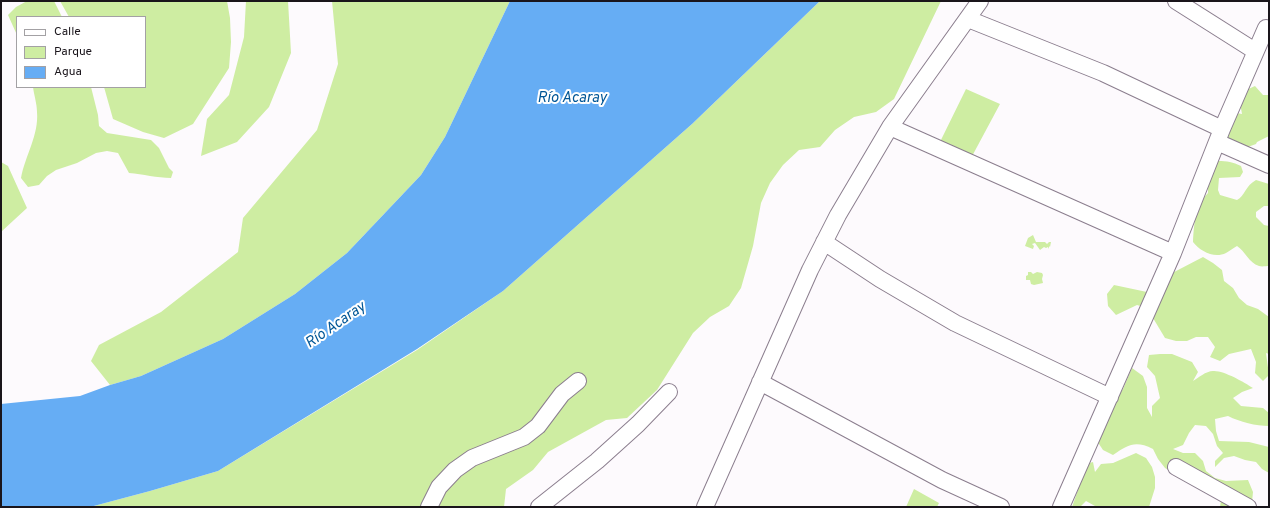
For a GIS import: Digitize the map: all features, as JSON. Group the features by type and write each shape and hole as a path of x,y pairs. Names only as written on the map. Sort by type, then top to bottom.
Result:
{"street":[{"path":"705,507 810,270 838,215 890,127 980,1"},
{"path":"1176,1 1256,51"},
{"path":"968,19 1103,73 1220,135 1269,165"},
{"path":"1061,507 1173,253 1220,135 1266,28"},
{"path":"890,127 1173,253"},
{"path":"824,242 880,279 955,323 1110,397"},
{"path":"429,507 439,487 455,470 472,458 524,437 538,426 562,394 578,380"},
{"path":"760,382 942,480 1001,507"},
{"path":"539,507 597,461 638,424 669,392"},
{"path":"1176,467 1248,507"}],"green space":[{"path":"27,1 54,1 62,16 16,16 16,33 8,15 16,7"},
{"path":"60,1 227,1 230,18 231,42 229,68 193,124 164,138 143,132 113,119 104,88 146,88 146,16 68,16"},
{"path":"246,1 288,1 291,53 269,107 237,142 201,156 207,119 229,95 244,37"},
{"path":"332,1 510,1 445,137 421,175 347,253 295,294 223,339 141,376 110,385 91,361 99,345 161,312 238,252 243,218 317,130 338,64"},
{"path":"820,1 941,1 894,99 876,112 854,117 835,130 820,147 799,150 783,165 770,183 761,203 753,246 741,288 729,306 710,317 693,333 657,390 627,418 606,420 548,452 533,470 506,489 504,507 90,507 218,471 417,350 503,291 692,124"},
{"path":"1255,86 1263,95 1269,95 1269,136 1256,144 1245,148 1234,148 1216,126 1231,112 1242,114 1240,103 1244,91"},
{"path":"33,88 91,88 98,115 99,126 107,133 151,140 159,148 169,168 173,172 171,178 129,173 118,153 107,151 96,153 77,163 56,170 47,176 39,185 28,187 21,178 36,129 37,106"},
{"path":"966,89 1000,104 970,160 938,146"},
{"path":"1218,161 1230,162 1241,166 1243,172 1240,177 1219,178 1218,190 1220,195 1237,200 1242,196 1252,182 1256,180 1269,184 1269,206 1264,206 1256,212 1256,217 1264,225 1269,226 1269,266 1260,266 1256,264 1250,260 1237,246 1221,255 1212,255 1203,251 1193,242 1198,209 1208,193 1208,184"},
{"path":"1,162 8,166 27,208 1,232"},
{"path":"1033,235 1036,242 1045,242 1047,244 1051,242 1049,249 1048,247 1044,247 1040,250 1035,243 1032,244 1034,246 1033,249 1025,246 1028,238"},
{"path":"1203,257 1222,270 1224,281 1233,288 1239,298 1247,305 1258,309 1269,317 1269,354 1266,353 1269,375 1263,381 1255,373 1256,362 1251,349 1229,354 1220,361 1210,357 1215,347 1208,337 1196,337 1187,341 1176,341 1165,338 1147,308 1137,305 1116,315 1108,306 1107,294 1114,285 1147,292 1153,283"},
{"path":"1028,272 1033,274 1037,272 1042,273 1043,283 1034,285 1031,284 1030,280 1026,280"},
{"path":"1172,354 1192,362 1198,372 1193,381 1208,372 1217,371 1233,377 1253,388 1242,392 1233,398 1241,406 1263,408 1269,413 1269,426 1248,423 1228,416 1215,419 1216,431 1219,441 1249,442 1269,447 1269,473 1262,469 1256,462 1234,456 1224,458 1215,467 1215,461 1223,453 1217,446 1213,434 1206,426 1195,425 1183,445 1173,449 1183,453 1195,453 1203,461 1206,471 1215,478 1226,481 1248,480 1253,492 1252,502 1258,507 1220,507 1221,500 1165,468 1153,449 1136,444 1128,446 1113,455 1103,450 1097,441 1132,368 1143,376 1147,387 1147,408 1152,417 1152,406 1160,398 1155,376 1147,367 1149,355"},
{"path":"1136,453 1146,458 1152,467 1155,477 1155,488 1149,507 1095,507 1086,501 1080,507 1072,507 1079,487 1082,465 1093,462 1095,472 1101,464 1113,463"},
{"path":"914,489 939,503 937,507 906,507"}],"water":[{"name":"Río Acaray","path":"510,1 820,1 692,124 503,291 417,349 218,471 90,507 1,507 1,404 80,396 141,376 223,339 295,294 347,253 421,175 445,137"}]}
